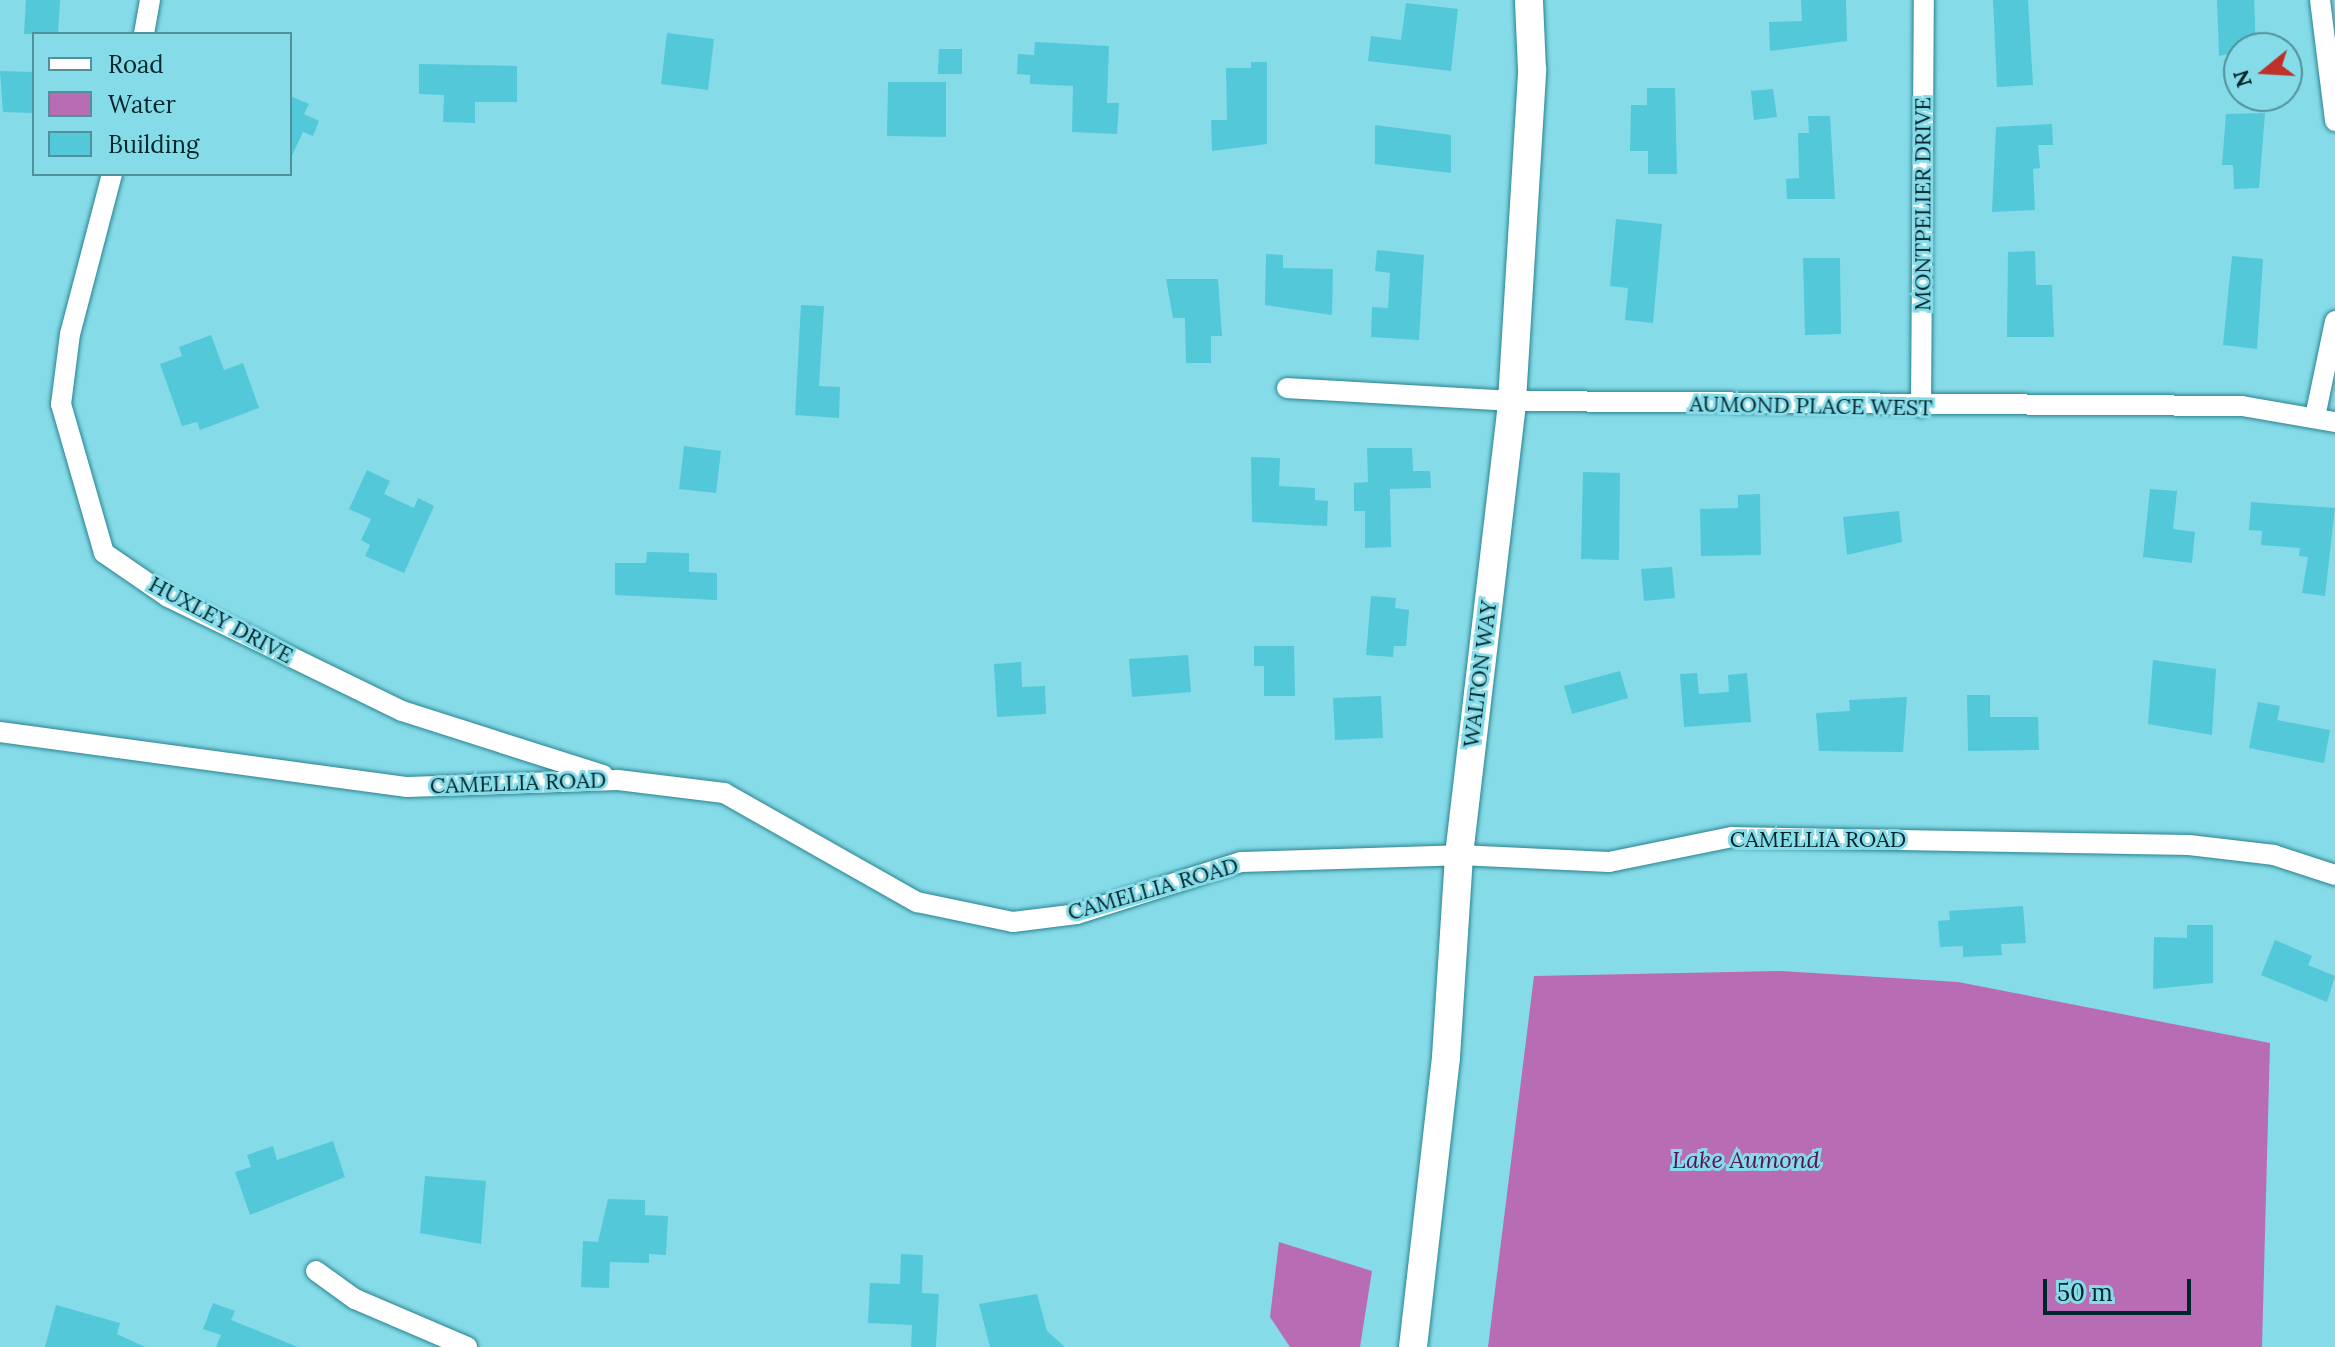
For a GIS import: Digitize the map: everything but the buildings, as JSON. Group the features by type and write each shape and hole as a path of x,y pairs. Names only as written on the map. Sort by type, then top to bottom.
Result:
{"main road":[{"name":"WALTON WAY","path":"1413,1347 1446,1057 1459,855 1512,401 1532,70 1529,0"}],"street":[{"path":"144,32 150,0"},
{"name":"MONTPELIER DRIVE","path":"1921,407 1924,0"},
{"path":"2320,0 2335,121"},
{"name":"HUXLEY DRIVE","path":"111,176 70,334 61,404 104,553 168,597 402,711 618,780"},
{"path":"2325,419 2335,321"},
{"name":"AUMOND PLACE WEST","path":"1287,388 1512,401 1921,407 2242,406 2325,419"},
{"name":"CAMELLIA ROAD","path":"0,732 407,787 618,780 724,793 917,902 1013,922 1077,914 1241,862 1459,855 1609,862 1732,837 2174,845 2274,855 2335,875"},
{"path":"316,1271 355,1299 467,1347"}],"water":[{"name":"Lake Aumond","path":"1781,971 1958,982 2270,1043 2262,1347 1488,1347 1534,976"},
{"path":"1279,1242 1372,1271 1360,1347 1290,1347 1270,1317"}]}
